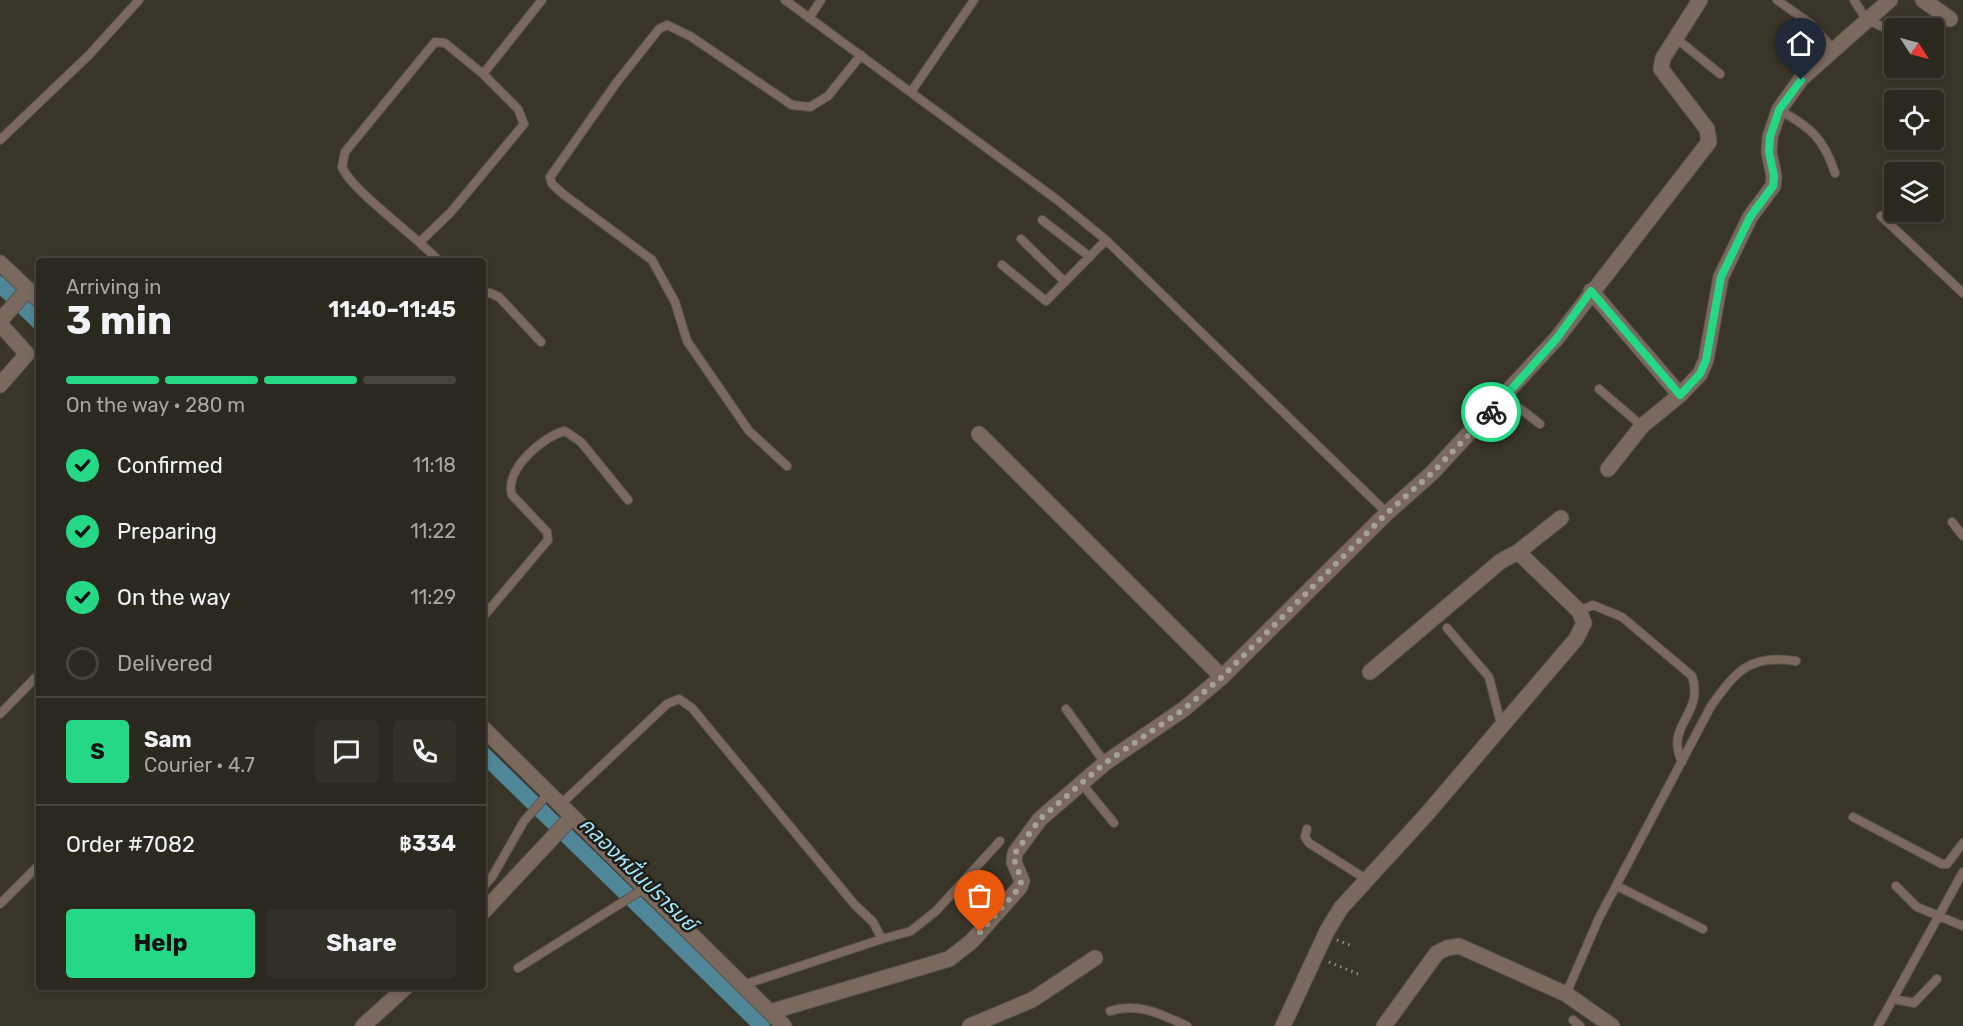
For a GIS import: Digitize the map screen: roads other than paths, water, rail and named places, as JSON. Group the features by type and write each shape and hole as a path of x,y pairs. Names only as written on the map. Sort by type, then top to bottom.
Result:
{"street":[{"path":"770,1012 949,959 972,941 1013,897 1022,881 1014,859 1023,839 1040,819 1105,763 1184,709 1222,677 1387,513 1432,473 1505,397 1557,338 1591,291 1709,142 1707,129 1661,69 1663,58 1700,0"},
{"path":"1608,469 1642,426 1680,395 1700,374 1706,360 1721,277 1750,217 1773,186 1774,176 1769,152 1770,137 1779,110 1801,80 1890,0"},
{"path":"1923,0 1950,19"},
{"path":"0,263 34,295 0,322 27,354 0,385"},
{"path":"1591,291 1680,395"},
{"path":"979,434 1222,677"},
{"path":"1370,672 1501,561 1518,552 1561,518"},
{"path":"1283,1026 1341,908 1426,815 1501,724 1576,639 1584,623 1579,611 1518,552"},
{"path":"486,731 571,818 784,1026"},
{"path":"486,909 571,818"},
{"path":"1384,1026 1427,964 1447,948 1459,946 1566,994 1612,1026"},
{"path":"970,1026 1032,1000 1095,958"},
{"path":"363,1026 403,990"}],"lane":[{"path":"0,140 89,55 139,0"},
{"path":"483,74 542,0"},
{"path":"785,0 1056,199 1106,240 1387,513"},
{"path":"809,18 820,0"},
{"path":"911,92 974,0"},
{"path":"1777,0 1820,32 1833,49"},
{"path":"1854,0 1866,20 1884,28"},
{"path":"787,466 749,431 687,342 675,302 652,260 563,194 552,184 550,177 617,82 659,29 667,25 690,36 792,105 810,107 828,96 861,55"},
{"path":"1677,39 1720,74"},
{"path":"421,241 451,212 524,124 518,109 483,74 445,43 435,42 345,152 342,167 345,175 421,241 436,258"},
{"path":"1779,110 1801,121 1827,147 1835,173"},
{"path":"1881,216 1963,292"},
{"path":"1042,220 1090,257"},
{"path":"1021,239 1065,282"},
{"path":"1002,265 1044,301 1106,240"},
{"path":"486,294 499,297 541,342"},
{"path":"1599,389 1642,426"},
{"path":"1505,397 1540,424"},
{"path":"486,613 548,540 547,532 512,495 510,489 513,478 531,451 545,439 565,430 581,442 628,500"},
{"path":"1952,522 1963,536"},
{"path":"1579,611 1593,605 1622,616 1692,676 1696,689 1693,707 1678,730 1676,750 1682,762"},
{"path":"1447,628 1489,677 1501,724"},
{"path":"1566,994 1599,918 1711,706 1730,680 1749,663 1775,658 1796,661"},
{"path":"0,714 36,677"},
{"path":"486,884 524,821 554,800 667,704 679,699 692,708 855,905 873,922 882,939"},
{"path":"1066,709 1105,763"},
{"path":"1082,784 1114,823"},
{"path":"1853,817 1942,864 1947,864 1963,843"},
{"path":"1307,829 1305,837 1309,843 1366,879"},
{"path":"743,985 911,931 936,911 1000,841"},
{"path":"0,904 36,868"},
{"path":"1878,1026 1940,918 1963,872"},
{"path":"1617,885 1703,928"},
{"path":"1896,886 1917,907 1963,926"},
{"path":"518,968 645,888"},
{"path":"1894,999 1914,1003 1937,980"},
{"path":"1110,1011 1122,1007 1137,1008 1157,1012 1186,1026"},
{"path":"1573,1020 1580,1026"}],"waterway":[{"name":"คลองหมื่นปรารมย์","path":"0,284 36,319"},
{"name":"คลองหมื่นปรารมย์","path":"486,757 762,1026"}]}
